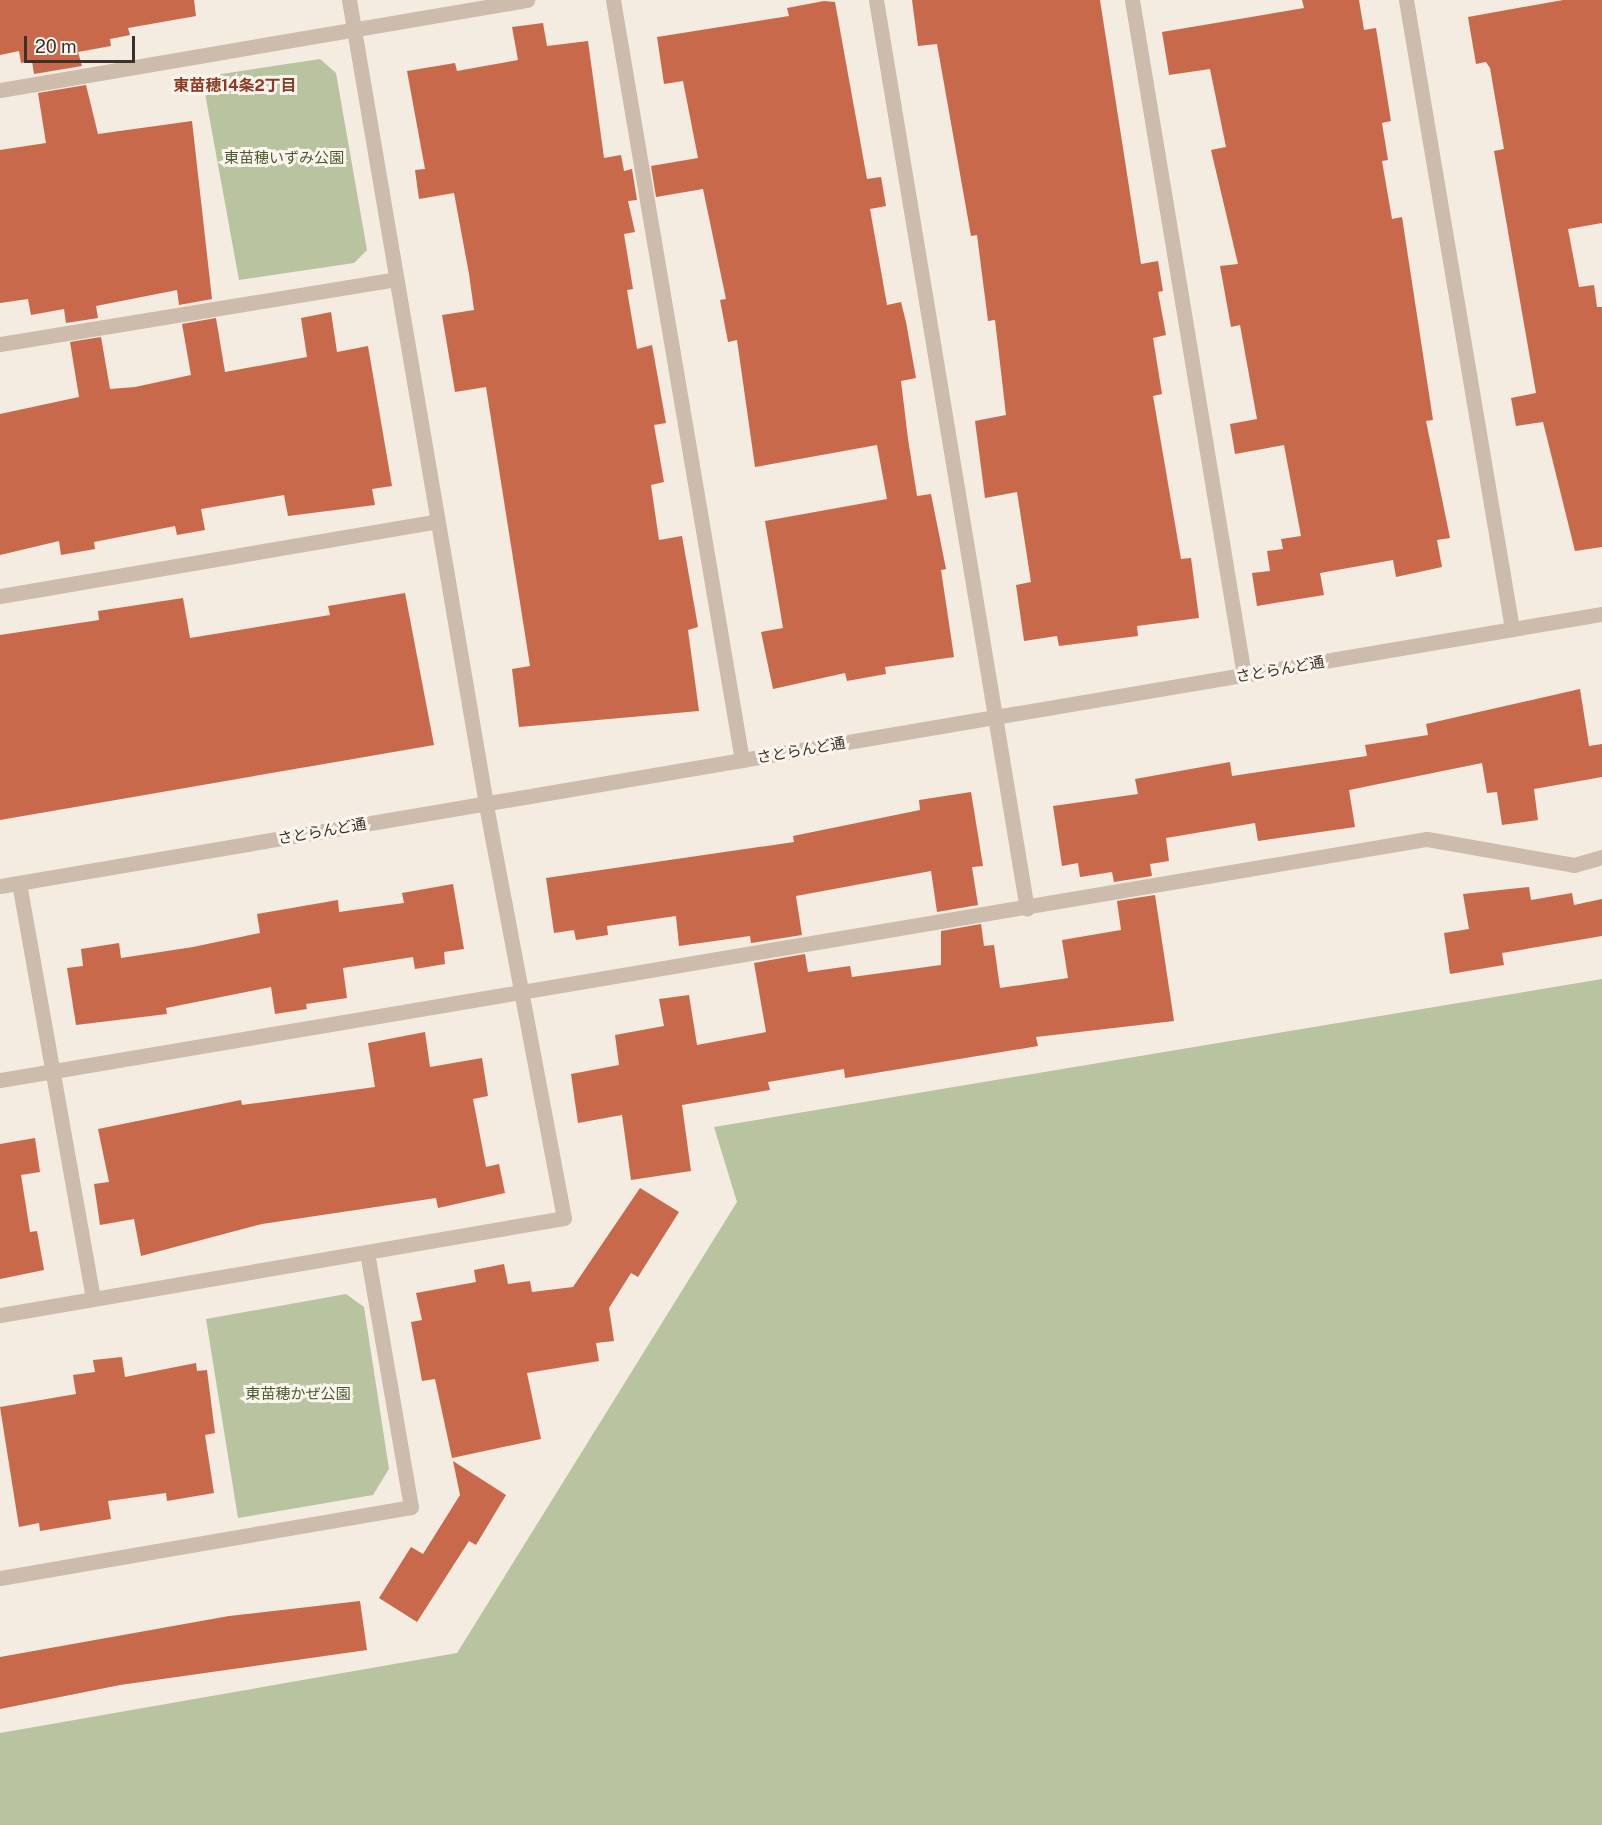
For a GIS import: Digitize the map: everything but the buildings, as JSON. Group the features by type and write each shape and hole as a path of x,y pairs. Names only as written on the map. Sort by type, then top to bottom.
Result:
{"street":[{"path":"0,1315 564,1218 486,804 349,0"},
{"path":"0,90 527,0"},
{"path":"613,0 742,760"},
{"path":"876,0 1027,909"},
{"path":"1132,0 1244,675"},
{"path":"1406,0 1512,629"},
{"path":"0,344 395,279"},
{"path":"0,596 437,520"},
{"name":"さとらんど通","path":"0,886 1602,614"},
{"path":"0,1080 522,996 1427,839 1574,865 1602,857"},
{"path":"19,883 93,1298"},
{"path":"0,1578 411,1507 367,1253"}],"green space":[{"name":"東苗穂いずみ公園","path":"320,59 336,73 367,250 354,263 239,280 202,77"},
{"path":"1602,979 1602,1825 0,1825 0,1733 457,1653 737,1202 714,1127"},
{"name":"東苗穂かぜ公園","path":"346,1294 364,1307 389,1469 373,1495 238,1518 206,1319"}],"district":[{"name":"東苗穂14条2丁目","path":"235,86"}]}
